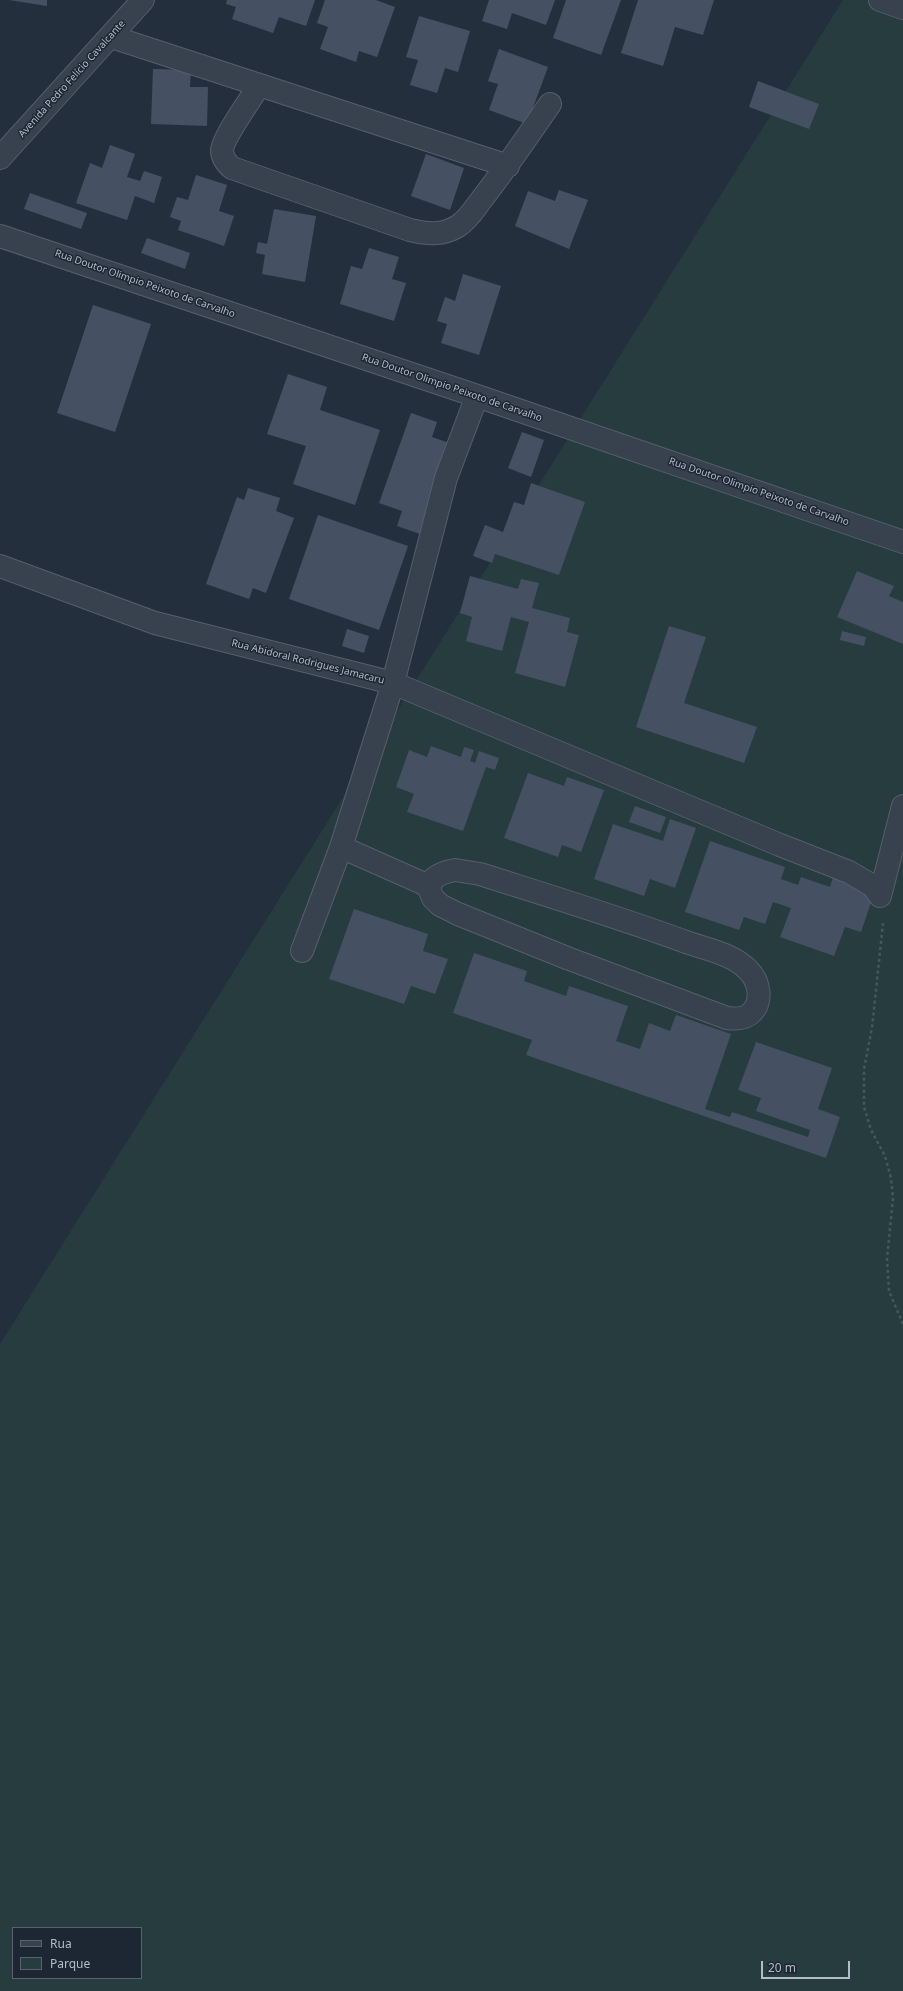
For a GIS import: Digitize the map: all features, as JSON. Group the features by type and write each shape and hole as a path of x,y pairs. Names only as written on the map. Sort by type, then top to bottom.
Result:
{"street":[{"name":"Avenida Pedro Felício Cavalcante","path":"0,158 112,37 143,0"},
{"path":"880,0 903,8"},
{"path":"112,37 508,166"},
{"path":"260,85 223,145 223,158 226,163 232,168 410,230 434,234 445,232 458,226 467,217 508,166 550,104"},
{"name":"Rua Doutor Olimpio Peixoto de Carvalho","path":"0,236 477,396 903,542"},
{"path":"477,396 446,478 393,683 773,842 849,872 873,886 880,896"},
{"name":"Rua Abidoral Rodrigues Jamacaru","path":"0,566 154,623 393,683 341,847 302,951"},
{"path":"880,896 903,806"},
{"path":"341,847 429,886"},
{"path":"455,870 469,871 649,928 732,959 749,970 757,982 759,994 757,1006 752,1013 735,1019 726,1018 682,1002 448,909 433,898 429,892 429,886 432,880 444,873 455,870"}],"path":[{"path":"880,896 883,930 872,1028 864,1069 864,1107 871,1130 885,1156 891,1178 893,1198 887,1259 889,1291 903,1324"}],"green space":[{"path":"843,0 903,0 903,1991 0,1991 0,1344"}],"building":[{"path":"9,0 47,0 47,6"},
{"path":"227,0 315,0 306,26 279,17 273,33 232,19 236,7 226,4"},
{"path":"325,0 376,0 395,7 377,57 359,51 356,62 320,49 328,27 317,23"},
{"path":"489,0 555,0 546,25 512,13 507,29 482,21"},
{"path":"566,0 621,0 601,55 553,38"},
{"path":"638,0 714,0 703,35 675,27 663,66 621,53"},
{"path":"419,16 470,31 458,72 445,68 437,93 410,85 418,60 406,57"},
{"path":"499,49 548,67 527,124 489,110 498,84 488,81"},
{"path":"153,69 191,70 190,87 208,87 207,126 151,124"},
{"path":"758,81 819,104 809,129 749,107"},
{"path":"110,145 135,154 127,177 140,181 144,171 162,177 154,203 135,196 127,220 76,203 90,163 102,168"},
{"path":"426,154 464,168 450,210 411,196"},
{"path":"196,175 227,185 219,211 234,216 224,246 178,230 181,221 170,217 177,197 188,200"},
{"path":"559,190 588,200 569,249 515,226 528,191 555,201"},
{"path":"30,193 87,213 81,229 24,209"},
{"path":"274,209 316,216 305,282 262,274 265,255 256,253 258,242 267,244"},
{"path":"147,238 190,253 185,269 141,253"},
{"path":"369,248 399,257 392,279 406,283 394,321 340,304 351,266 362,269"},
{"path":"463,274 501,286 479,355 441,343 447,324 437,321 445,297 455,301"},
{"path":"93,305 151,324 115,432 57,413"},
{"path":"288,374 327,387 320,410 380,430 355,505 293,484 306,446 267,434"},
{"path":"411,413 437,422 432,437 452,444 420,534 397,526 402,511 379,503"},
{"path":"522,432 544,440 531,477 508,468"},
{"path":"531,483 585,502 559,575 495,554 492,563 473,556 485,525 503,532 514,502 524,505"},
{"path":"248,488 280,498 276,511 294,518 266,593 253,588 249,599 206,584 237,497 244,500"},
{"path":"318,515 408,546 379,630 289,599"},
{"path":"857,571 894,586 889,596 903,602 903,644 837,617"},
{"path":"470,576 518,589 521,579 539,583 532,608 570,618 567,632 579,635 565,687 515,673 529,622 511,617 502,651 466,641 472,617 460,613"},
{"path":"669,626 706,637 684,703 757,727 744,763 636,727"},
{"path":"347,629 369,636 364,653 342,646"},
{"path":"842,631 866,637 864,646 840,640"},
{"path":"431,746 461,757 464,747 474,750 470,761 475,763 479,751 499,758 495,770 486,767 463,831 407,812 414,794 396,787 409,750 427,757"},
{"path":"528,773 564,786 567,777 604,790 581,852 562,845 558,857 504,838"},
{"path":"635,806 666,817 660,833 629,822"},
{"path":"670,819 696,828 675,888 650,879 644,896 594,879 613,824 663,841"},
{"path":"710,841 785,867 781,879 798,885 801,877 830,887 833,877 875,891 861,932 845,927 834,956 780,937 791,908 773,902 765,924 744,917 739,930 685,912"},
{"path":"354,909 428,934 423,951 448,959 435,994 411,986 404,1004 329,979"},
{"path":"474,953 527,971 524,981 566,996 569,986 628,1006 616,1041 640,1049 649,1023 670,1031 676,1015 731,1034 705,1109 730,1117 732,1112 808,1137 810,1130 756,1111 761,1098 738,1090 756,1042 832,1068 818,1109 840,1117 826,1158 526,1055 532,1040 453,1013"}]}
